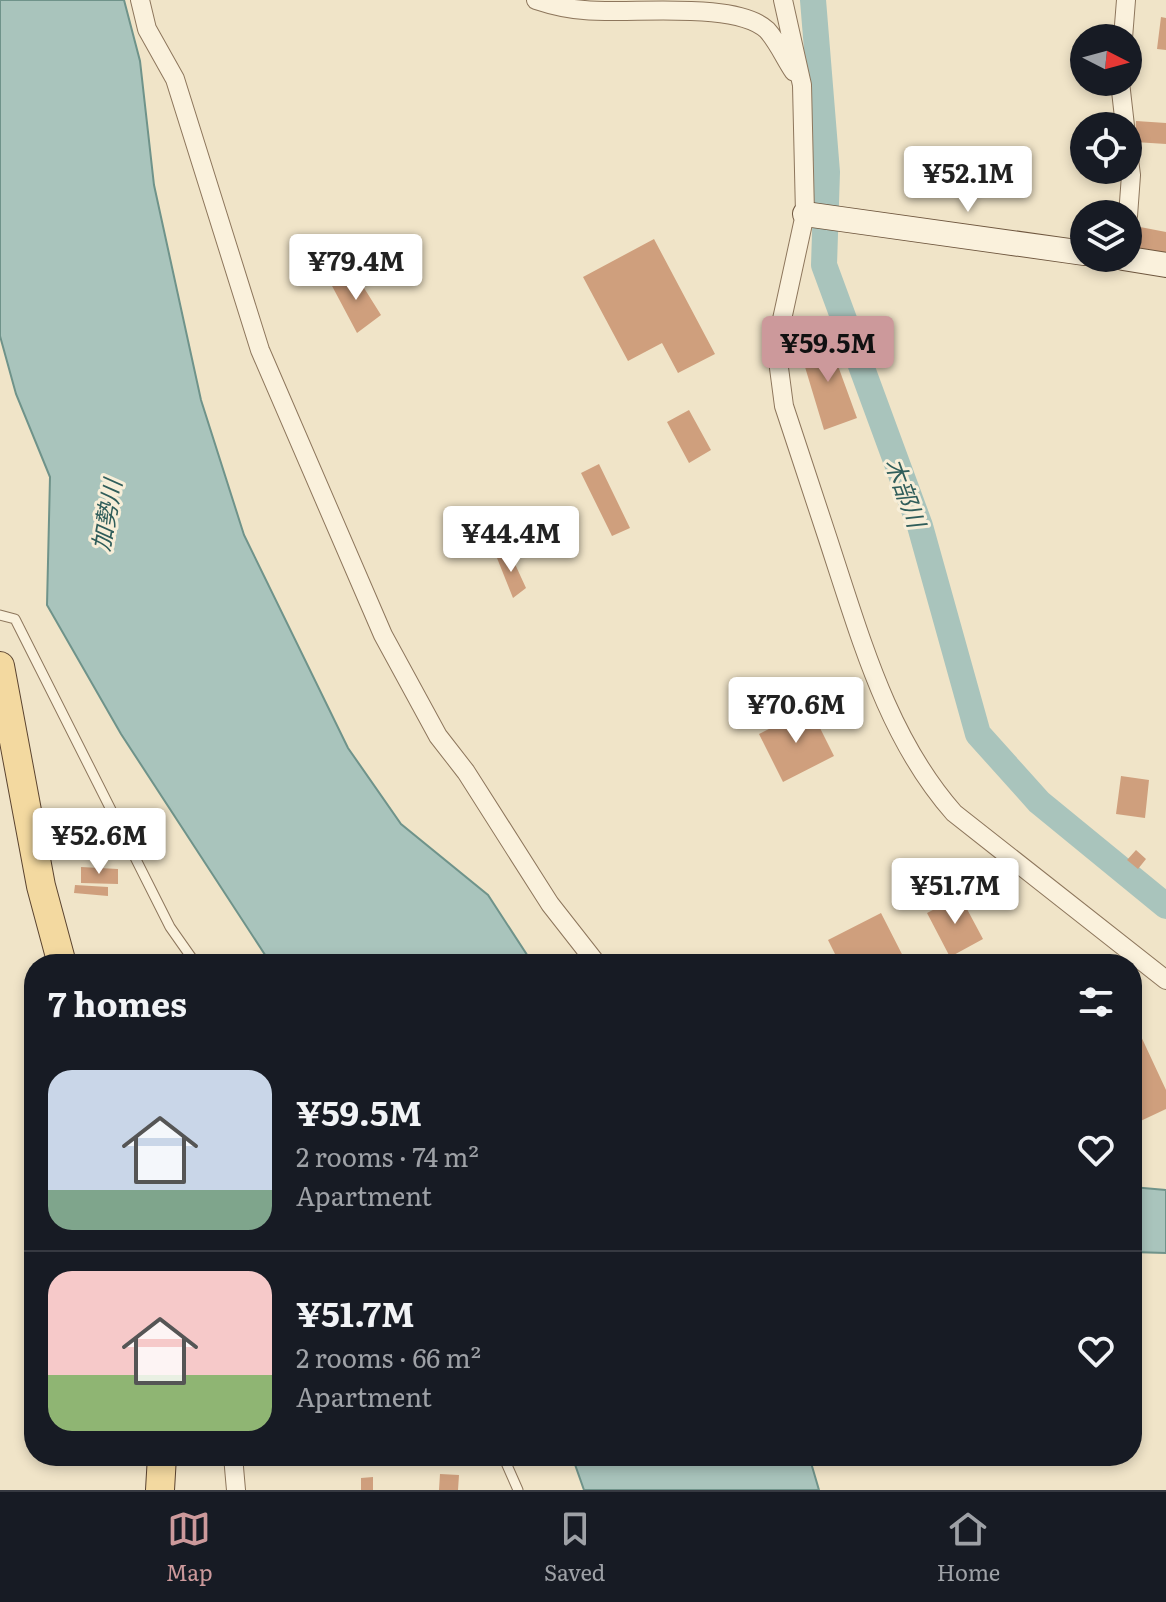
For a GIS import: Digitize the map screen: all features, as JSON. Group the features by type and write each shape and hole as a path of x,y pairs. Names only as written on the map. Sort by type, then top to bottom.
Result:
{"main road":[{"path":"0,666 41,886 59,954"},
{"path":"160,1490 161,1466"}],"street":[{"path":"140,0 147,29 175,79 260,350 383,635 438,736 466,772 550,904 589,954"},
{"path":"536,0 586,11 688,10 731,14 755,21 767,30 802,85"},
{"path":"567,0 586,11"},
{"path":"783,0 802,85 810,215 781,324 779,368 784,406 865,654 901,739 926,781 954,813 1133,954"},
{"path":"1124,24 1126,0"},
{"path":"810,215 1070,251"},
{"path":"1142,261 1166,265"},
{"path":"1142,961 1166,980"},
{"path":"234,1466 236,1490"}],"lane":[{"path":"0,615 15,619 170,927 189,954"},
{"path":"507,1466 518,1490"}],"water":[{"name":"加勢川","path":"0,0 124,0 140,61 154,185 201,400 244,535 348,748 401,824 488,895 526,954 264,954 121,734 47,605 50,477 16,394 0,336"},
{"path":"1142,1188 1166,1190 1166,1253 1142,1252"},
{"path":"576,1466 812,1466 819,1490 584,1490"}],"building":[{"path":"1161,17 1166,18 1166,50 1157,49"},
{"path":"1142,121 1166,123 1166,144 1142,142"},
{"path":"1142,227 1166,232 1166,254 1142,250"},
{"path":"654,239 715,354 678,373 662,343 628,361 583,277"},
{"path":"354,272 381,315 357,333 331,284"},
{"path":"826,333 857,418 824,430 805,367 813,364 805,341"},
{"path":"689,410 711,450 689,463 667,422"},
{"path":"599,464 630,528 612,536 581,473"},
{"path":"509,551 526,588 513,598 497,558"},
{"path":"810,708 834,756 783,782 759,734"},
{"path":"1121,776 1149,780 1145,818 1116,814"},
{"path":"1136,850 1146,859 1138,869 1127,860"},
{"path":"81,867 118,869 118,884 81,883"},
{"path":"75,885 108,887 108,896 74,893"},
{"path":"960,896 983,939 956,954 948,954 927,913"},
{"path":"881,913 902,954 835,954 828,940"},
{"path":"1142,1038 1166,1090 1166,1109 1142,1120"},
{"path":"440,1474 459,1475 458,1490 439,1490"},
{"path":"373,1477 373,1490 361,1490 361,1478"}],"waterway":[{"name":"木部川","path":"813,0 827,172 824,265 920,526 978,734 1039,802 1166,906"}]}
